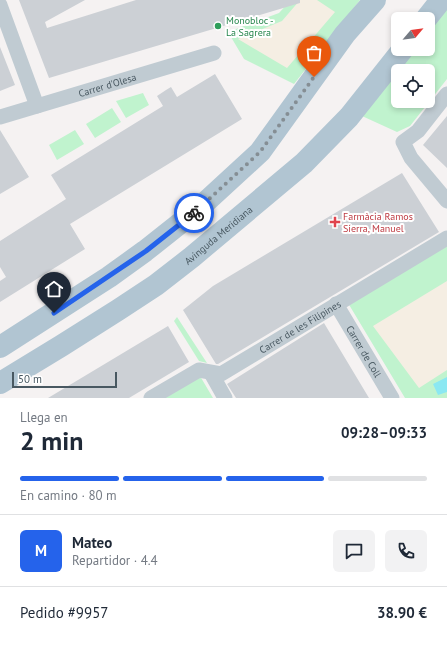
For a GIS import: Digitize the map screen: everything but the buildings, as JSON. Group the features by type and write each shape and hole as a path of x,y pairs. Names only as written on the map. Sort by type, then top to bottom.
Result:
{"main road":[{"path":"0,347 109,277 146,251 198,209 260,152 346,34 375,0"},
{"path":"432,12 441,0"},
{"name":"Avinguda Meridiana","path":"0,382 118,310 156,285 192,257 304,163 349,117 397,56"}],"street":[{"path":"0,5 37,106"},
{"name":"Carrer d'Olesa","path":"0,117 214,53"},
{"path":"447,94 418,131 403,142 411,158 447,201"},
{"name":"Carrer de les Filipines","path":"150,398 199,370 221,374 447,238"},
{"name":"Carrer de Coll","path":"336,304 392,398"},
{"path":"211,373 225,398"}],"green space":[{"path":"291,0 360,0 294,84 244,59 228,32 279,13"},
{"path":"447,6 447,79 435,94 435,64 401,64 407,56 435,56 435,20"},
{"path":"391,77 391,108 424,108 410,126 397,132 362,116"},
{"path":"143,93 149,105 126,118 116,101"},
{"path":"112,108 121,122 95,138 86,124"},
{"path":"75,130 84,144 57,160 49,145"},
{"path":"447,244 447,398 405,398 348,303"},
{"path":"177,317 207,363 199,361 174,321"},
{"path":"200,376 213,398 163,398"}],"sand":[{"path":"300,0 317,0 335,12 287,68 238,39 282,21"},
{"path":"447,281 447,370 419,388 373,326"}],"water":[{"path":"447,377 447,392 438,395 433,384"}],"way so far":[{"path":"194,213 260,152 314,77"}],"place":[{"name":"Monobloc - La Sagrera","path":"218,26"},
{"name":"Farmàcia Ramos Sierra, Manuel","path":"335,222"}],"route":[{"path":"54,313 146,251 194,213"}]}
